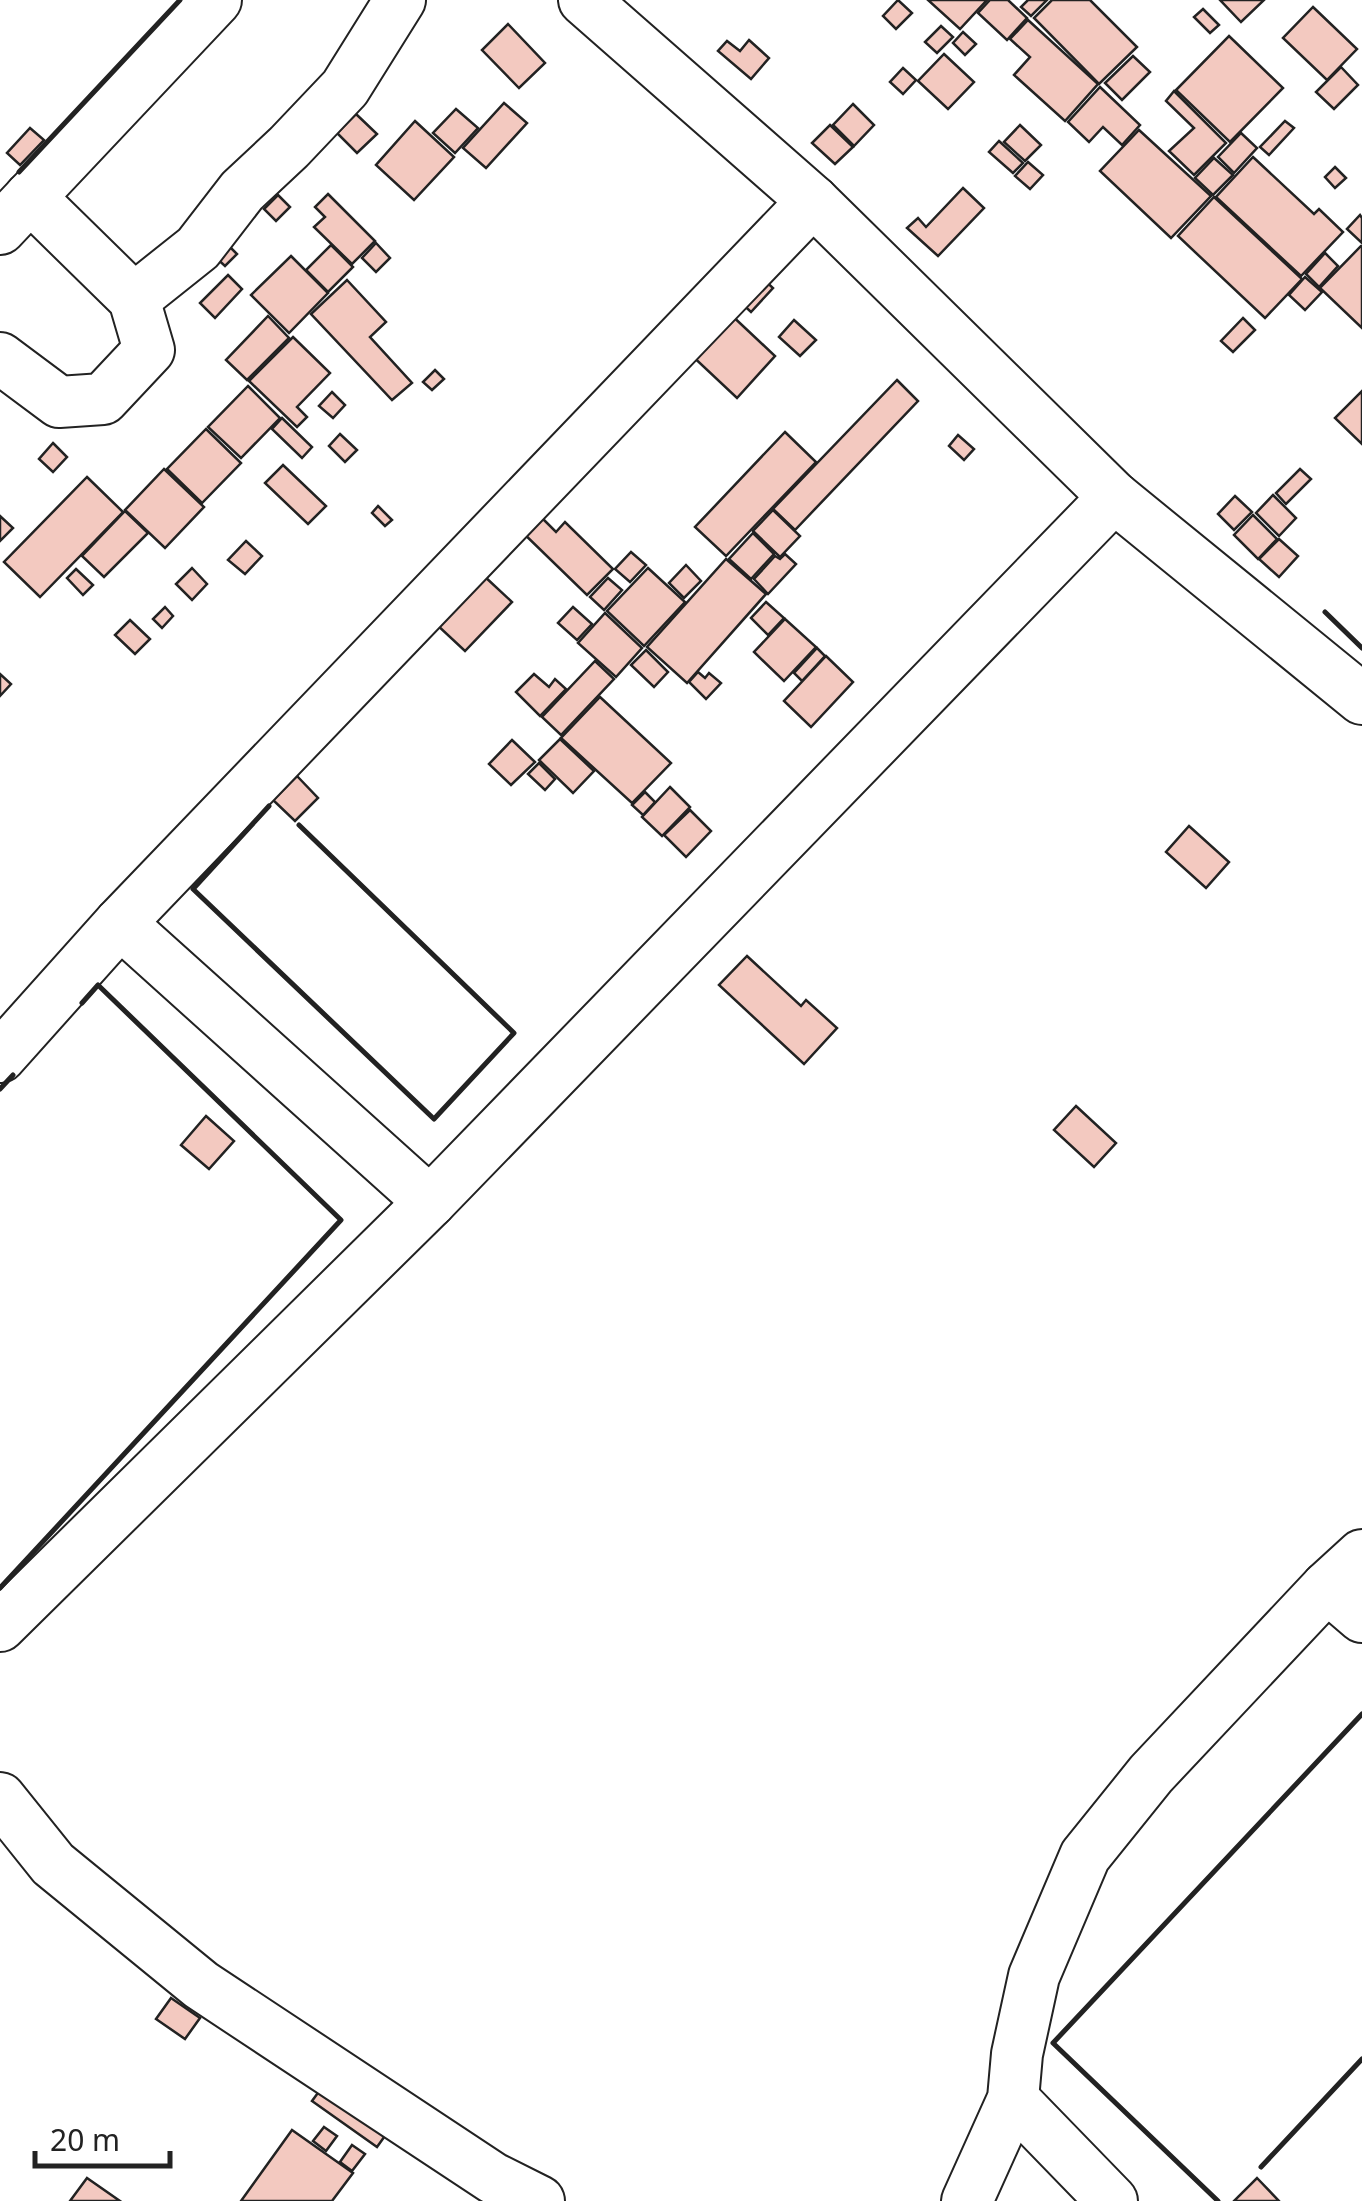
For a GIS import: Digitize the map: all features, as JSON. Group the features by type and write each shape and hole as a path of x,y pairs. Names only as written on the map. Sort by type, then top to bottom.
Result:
{"street":[{"path":"0,358 59,402 103,399 149,350 134,299 82,251 15,213 216,0"},
{"path":"134,299 198,248 242,191 345,88 400,0"},
{"path":"584,0 813,201 1114,497 1362,699"},
{"path":"0,1056 120,922 813,201"},
{"path":"0,1626 430,1202 1114,497"},
{"path":"120,922 430,1202"},
{"path":"967,2201 1013,2099 1017,2054 1034,1976 1085,1856 1151,1774 1350,1586"},
{"path":"0,1798 53,1864 200,1985 493,2178 538,2201"},
{"path":"1013,2099 1112,2201"}],"building":[{"path":"898,0 912,13 896,29 883,16"},
{"path":"928,0 987,0 960,29"},
{"path":"990,0 1008,0 1027,18 1007,40 978,13"},
{"path":"1028,0 1047,0 1031,16 1021,7"},
{"path":"1052,0 1090,0 1137,47 1099,84 1034,18"},
{"path":"1220,0 1264,0 1241,22"},
{"path":"1313,7 1357,49 1327,80 1283,38"},
{"path":"1203,9 1219,25 1210,33 1194,17"},
{"path":"1028,20 1098,84 1065,121 1014,75 1030,57 1010,39"},
{"path":"508,24 545,63 519,88 482,50"},
{"path":"941,26 953,37 937,53 925,42"},
{"path":"963,32 976,44 965,55 953,43"},
{"path":"1229,36 1283,88 1230,142 1176,90"},
{"path":"749,40 769,58 751,79 718,51 727,41 740,51"},
{"path":"944,54 974,82 948,109 918,81"},
{"path":"1133,56 1150,72 1122,100 1105,83"},
{"path":"1341,67 1358,85 1334,109 1316,92"},
{"path":"903,68 916,80 903,94 890,82"},
{"path":"1100,87 1140,125 1122,145 1103,127 1089,142 1068,122"},
{"path":"1174,91 1226,143 1194,175 1169,151 1194,128 1166,101"},
{"path":"504,103 527,123 486,168 463,148"},
{"path":"853,104 874,125 854,146 833,125"},
{"path":"456,109 478,128 455,153 433,133"},
{"path":"356,114 377,134 357,153 337,133"},
{"path":"415,121 454,157 414,200 376,165"},
{"path":"1285,121 1294,128 1269,155 1260,147"},
{"path":"830,125 853,147 835,164 812,143"},
{"path":"1020,125 1041,145 1025,161 1004,142"},
{"path":"30,128 44,140 20,165 7,153"},
{"path":"1139,130 1211,196 1171,238 1100,171"},
{"path":"1241,133 1257,148 1234,173 1218,157"},
{"path":"999,141 1023,163 1013,173 989,152"},
{"path":"1253,157 1314,214 1319,209 1343,232 1301,276 1216,197"},
{"path":"1214,158 1233,175 1213,195 1195,178"},
{"path":"1028,162 1043,175 1030,189 1015,176"},
{"path":"1335,167 1346,178 1335,188 1325,177"},
{"path":"963,188 984,208 938,256 907,228 918,218 926,227"},
{"path":"328,194 375,241 352,264 314,227 325,217 315,207"},
{"path":"278,195 290,207 276,221 264,209"},
{"path":"1214,197 1302,279 1265,318 1178,236"},
{"path":"1360,215 1362,218 1362,243 1347,229"},
{"path":"225,242 237,254 225,266 213,255"},
{"path":"376,243 390,258 376,272 362,258"},
{"path":"331,245 353,267 328,292 306,270"},
{"path":"1362,246 1362,328 1320,288"},
{"path":"1325,253 1338,266 1319,287 1306,274"},
{"path":"291,256 328,293 289,333 251,295"},
{"path":"228,275 242,289 215,318 200,303"},
{"path":"759,275 773,288 751,312 737,299"},
{"path":"1305,277 1322,292 1305,310 1289,295"},
{"path":"347,280 386,322 370,337 412,383 392,400 311,314"},
{"path":"726,310 775,356 737,398 688,352"},
{"path":"268,316 289,338 247,380 226,360"},
{"path":"1243,318 1255,330 1233,352 1221,341"},
{"path":"794,320 816,340 800,356 779,337"},
{"path":"293,337 330,373 297,407 307,417 297,427 249,381"},
{"path":"435,370 444,379 432,390 423,382"},
{"path":"897,380 918,401 795,530 773,509"},
{"path":"248,386 280,418 241,458 208,427"},
{"path":"1362,391 1362,444 1335,418"},
{"path":"332,392 345,405 333,418 319,406"},
{"path":"282,418 312,447 302,458 272,429"},
{"path":"206,429 241,463 202,503 167,469"},
{"path":"785,432 816,462 726,556 695,527"},
{"path":"340,434 357,450 345,462 329,446"},
{"path":"958,435 974,449 964,460 949,446"},
{"path":"53,443 67,457 53,472 39,459"},
{"path":"283,465 326,506 308,524 265,483"},
{"path":"164,469 204,507 165,548 125,510"},
{"path":"1300,469 1311,479 1286,504 1276,493"},
{"path":"87,477 123,512 40,597 4,562"},
{"path":"1273,495 1296,518 1279,536 1256,513"},
{"path":"1235,496 1252,512 1234,530 1218,514"},
{"path":"378,506 392,520 385,526 372,513"},
{"path":"773,510 800,536 780,557 753,531"},
{"path":"125,511 148,533 104,577 82,556"},
{"path":"536,512 556,532 565,522 613,569 587,595 519,529"},
{"path":"1253,515 1277,539 1258,559 1234,535"},
{"path":"0,516 13,528 0,541"},
{"path":"753,533 774,554 751,579 729,559"},
{"path":"1279,539 1298,556 1279,577 1259,559"},
{"path":"246,541 262,556 245,574 228,560"},
{"path":"631,552 646,565 630,582 615,569"},
{"path":"785,554 796,564 768,594 754,579 775,556 780,559"},
{"path":"726,559 766,594 687,683 647,647"},
{"path":"686,565 701,581 684,598 669,583"},
{"path":"192,568 207,584 192,600 176,584"},
{"path":"648,568 685,602 644,646 607,611"},
{"path":"76,569 93,585 83,595 67,578"},
{"path":"483,575 512,602 465,651 436,624"},
{"path":"608,578 622,590 604,610 590,597"},
{"path":"766,602 784,618 768,635 751,618"},
{"path":"165,607 173,616 162,628 153,619"},
{"path":"573,607 592,624 577,640 558,623"},
{"path":"605,613 642,648 616,677 578,643"},
{"path":"785,619 816,647 784,681 754,652"},
{"path":"130,620 150,639 135,654 115,635"},
{"path":"817,648 825,656 802,681 794,673"},
{"path":"646,650 668,672 654,687 631,665"},
{"path":"826,656 853,682 811,727 784,701"},
{"path":"595,661 614,679 561,735 542,717"},
{"path":"698,672 705,678 709,673 721,683 706,699 689,682"},
{"path":"0,674 11,684 0,696"},
{"path":"534,674 549,687 555,679 566,689 540,716 516,692"},
{"path":"600,697 671,763 632,803 561,738"},
{"path":"560,739 594,771 573,793 539,760"},
{"path":"512,740 535,762 511,785 489,764"},
{"path":"539,763 555,779 545,790 528,774"},
{"path":"297,776 318,798 295,821 273,800"},
{"path":"670,787 690,807 662,836 642,817"},
{"path":"645,792 655,802 643,815 632,805"},
{"path":"690,810 711,831 686,857 664,835"},
{"path":"1189,826 1229,862 1206,888 1166,852"},
{"path":"747,956 801,1006 806,1000 837,1028 804,1064 719,985"},
{"path":"1076,1106 1116,1143 1094,1167 1054,1130"},
{"path":"206,1116 234,1141 209,1169 181,1145"},
{"path":"171,1998 200,2018 185,2039 156,2019"},
{"path":"323,2086 387,2133 377,2147 312,2101"},
{"path":"324,2127 337,2136 326,2151 313,2141"},
{"path":"292,2130 353,2173 332,2201 241,2201"},
{"path":"352,2145 365,2154 352,2171 340,2162"},
{"path":"87,2178 120,2201 70,2201"},
{"path":"1257,2178 1279,2201 1234,2201"}],"wall":[{"path":"19,172 180,0"},
{"path":"1325,612 1362,648"},
{"path":"269,806 193,889 434,1119 514,1033 299,825"},
{"path":"0,1588 341,1220 98,985 82,1003"},
{"path":"0,1089 13,1075"},
{"path":"1218,2201 1053,2043 1362,1714"},
{"path":"1261,2167 1362,2059"}]}
